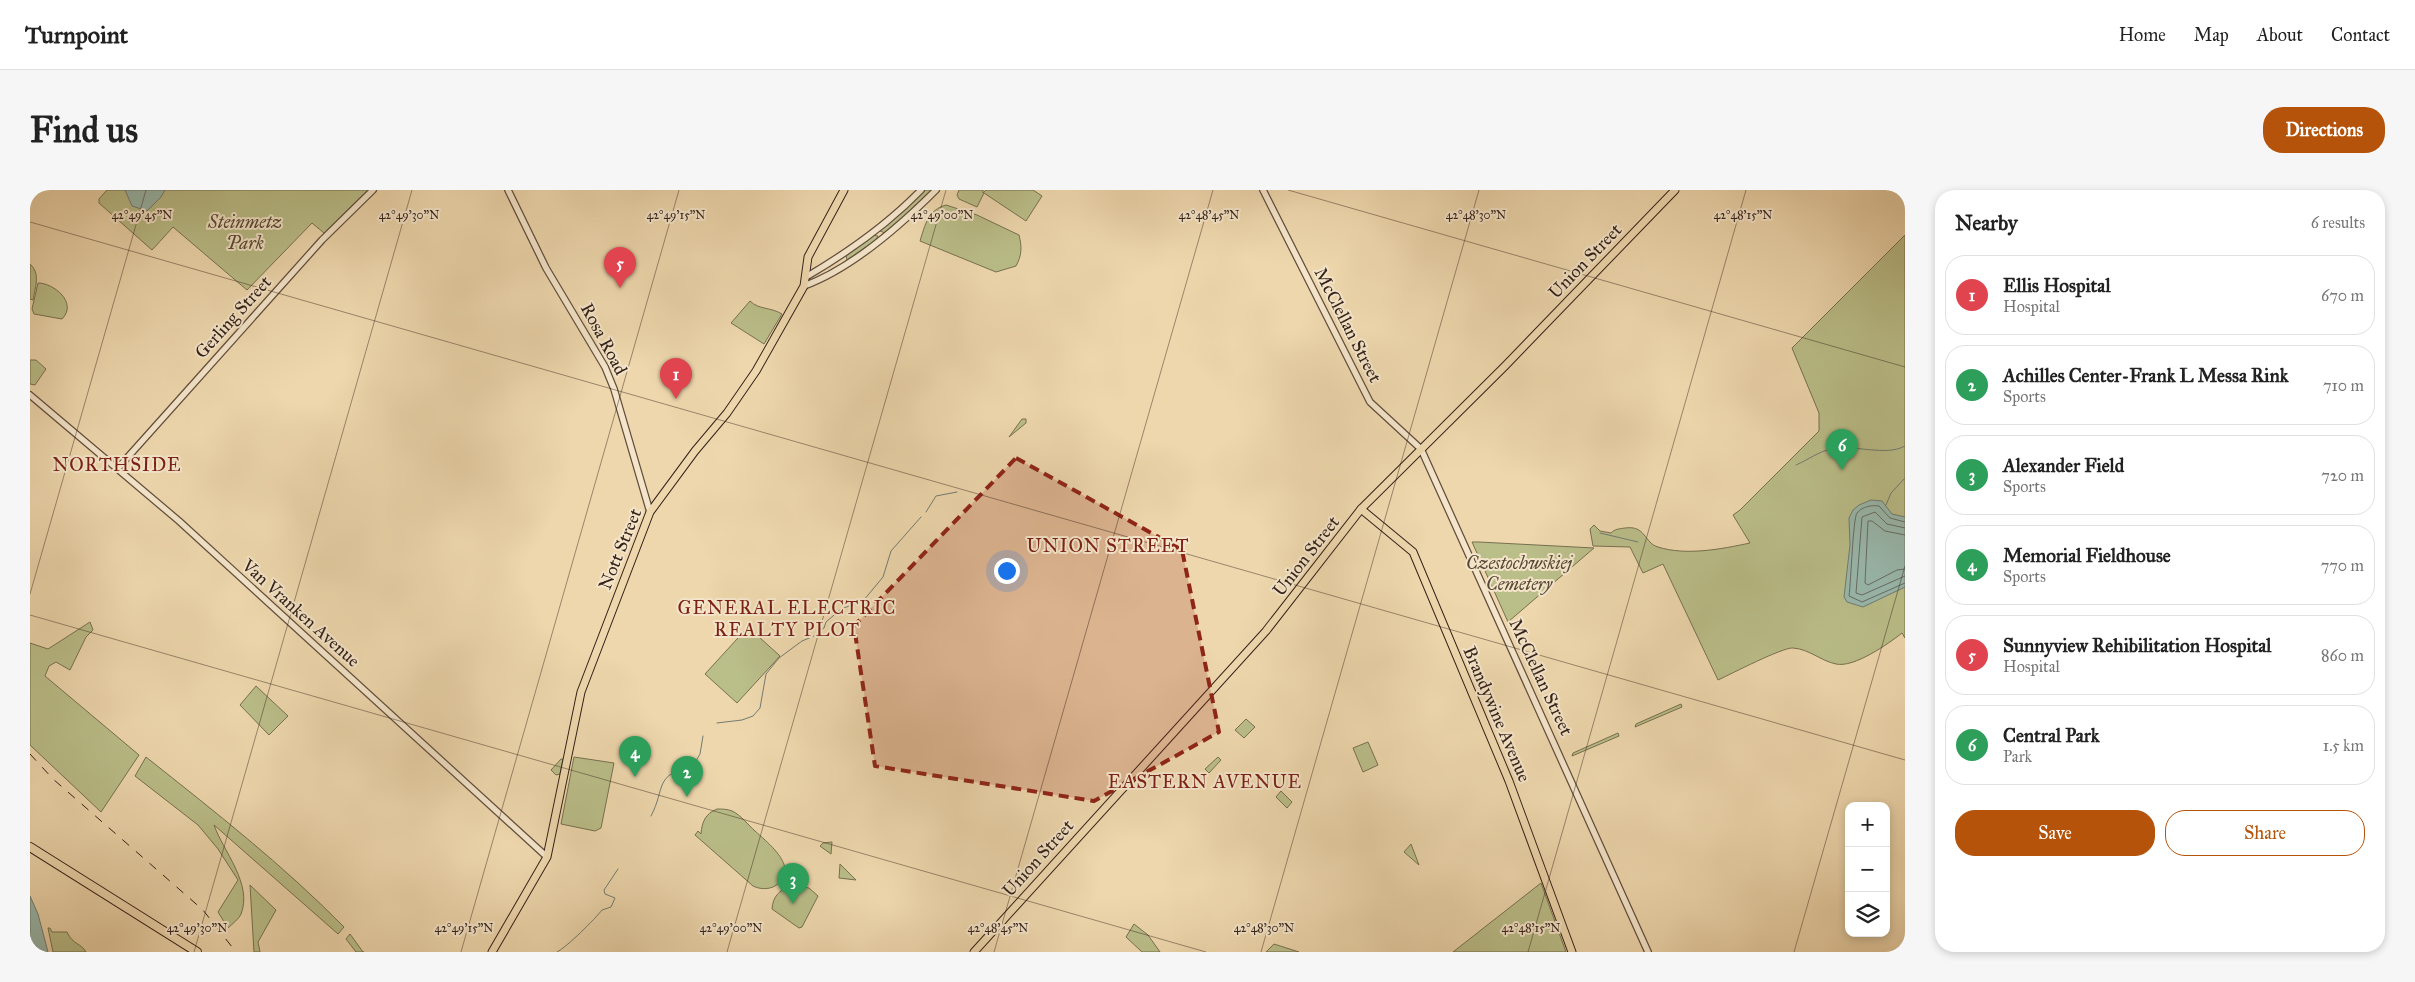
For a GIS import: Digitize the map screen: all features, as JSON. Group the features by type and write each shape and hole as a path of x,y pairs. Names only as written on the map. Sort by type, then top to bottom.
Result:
{"highway":[{"path":"30,847 197,952"}],"main road":[{"name":"Nott Street","path":"492,952 547,857 581,692 650,512 695,451 743,392 804,286 808,257 844,190"},
{"name":"Union Street","path":"974,952 1266,631 1361,509 1675,190"},
{"name":"Brandywine Avenue","path":"1361,509 1413,552 1509,781 1572,952"}],"street":[{"name":"Gerling Street","path":"118,468 322,240 373,190"},
{"name":"Rosa Road","path":"508,190 546,268 605,368 614,388 650,512"},
{"path":"806,277 839,257 899,213 921,190"},
{"path":"804,286 846,263 885,236 901,224 936,190"},
{"name":"McClellan Street","path":"1263,190 1370,402 1421,449 1648,952"},
{"name":"Van Vranken Avenue","path":"30,395 118,468 547,857"}],"highlighted area":[{"path":"1016,458 1182,550 1219,732 1094,801 875,766 854,626"}],"green space":[{"name":"Steinmetz Park","path":"107,190 368,190 324,233 312,223 247,290 173,227 152,250 99,203 99,199"},
{"path":"924,190 933,190 912,211 885,233 880,231 881,228"},
{"path":"959,190 983,190 983,193 986,190 1033,190 1042,196 1026,221 984,193 977,207 959,199 957,195"},
{"path":"946,205 977,215 1019,235 1021,251 1016,266 996,272 920,241 931,214"},
{"path":"873,235 878,236 876,240 847,260 846,255"},
{"path":"1905,235 1905,638 1902,633 1861,659 1843,664 1836,664 1799,649 1787,649 1718,680 1663,564 1643,573 1630,547 1593,546 1590,529 1594,525 1600,531 1611,533 1617,529 1637,529 1653,545 1680,551 1716,549 1750,543 1733,515 1819,431 1819,413 1792,348"},
{"path":"30,264 36,276 33,300 30,299"},
{"path":"38,283 51,286 66,301 66,313 62,319 34,314 32,309"},
{"path":"750,301 757,306 782,314 764,344 731,323"},
{"path":"30,360 36,360 46,369 35,385 30,384"},
{"path":"1022,419 1026,419 1026,423 1009,437"},
{"name":"Czestochwskiej Cemetery","path":"1472,542 1479,542 1594,548 1508,622"},
{"path":"90,622 93,630 86,637 70,670 56,662 49,666 45,676 139,755 101,812 30,745 30,643 48,649"},
{"path":"748,627 780,656 737,703 705,674"},
{"path":"256,686 288,716 269,735 240,705"},
{"path":"1681,704 1682,707 1635,727 1636,724"},
{"path":"1246,719 1255,727 1244,738 1235,730"},
{"path":"1618,733 1619,736 1572,756 1573,753"},
{"path":"1368,742 1378,765 1363,772 1353,748"},
{"path":"146,757 248,839 321,904 344,927 338,934 214,825 235,868 243,891 244,903 241,914 228,928 218,912 238,880 218,849 198,825 135,776"},
{"path":"574,757 614,763 601,828 595,831 561,824"},
{"path":"1218,757 1221,760 1209,773 1205,769"},
{"path":"563,759 560,774 556,775 551,770"},
{"path":"1281,791 1292,802 1287,808 1276,797"},
{"path":"717,809 730,810 738,815 774,849 784,864 785,872 782,879 775,886 764,889 753,886 695,835 698,831 701,834 705,819"},
{"path":"832,842 831,854 820,846 823,843"},
{"path":"1411,844 1419,865 1404,852"},
{"path":"840,864 856,880 839,878"},
{"path":"1541,883 1566,952 1453,952"},
{"path":"250,885 276,910 258,942 260,952 254,952"},
{"path":"791,885 809,888 818,896 802,927 799,928 772,909 777,894"},
{"path":"1134,924 1148,935 1160,952 1142,952 1126,937"},
{"path":"48,928 52,932 67,932 86,952 53,952"},
{"path":"350,934 363,952 356,952 346,939"},
{"path":"1274,944 1299,952 1266,952"}],"water":[{"path":"125,190 165,190 161,197 147,211 132,206"},
{"path":"1871,500 1882,501 1892,514 1905,517 1905,587 1863,607 1847,602 1844,597 1850,545 1849,518 1853,510 1859,505"},
{"path":"30,896 38,914 48,952 30,952"}],"waterway":[{"path":"1796,465 1832,449 1888,450 1905,446"},
{"path":"1886,505 1891,493 1905,478"},
{"path":"926,512 936,496 957,492"},
{"path":"717,723 742,720 753,716 760,708 766,674 779,658 802,641 814,636 841,609 863,601 883,577 891,551 921,517"},
{"path":"1600,533 1638,542"},
{"path":"651,816 666,778 680,770 693,766 700,754 703,736"},
{"path":"557,952 574,939 602,910 611,907 615,898 605,894 604,890 618,869"}],"railway":[{"path":"30,754 53,779 203,910 236,952"}],"place":[{"name":"Sunnyview Rehibilitation Hospital","path":"620,288"},
{"name":"Ellis Hospital","path":"676,399"},
{"name":"Central Park","path":"1842,470"},
{"name":"Memorial Fieldhouse","path":"635,777"},
{"name":"Achilles Center-Frank L Messa Rink","path":"687,797"},
{"name":"Alexander Field","path":"793,904"}],"district":[{"name":"NORTHSIDE","path":"117,464"},
{"name":"UNION STREET","path":"1108,545"},
{"name":"GENERAL ELECTRIC REALTY PLOT","path":"787,618"},
{"name":"EASTERN AVENUE","path":"1205,781"}]}
